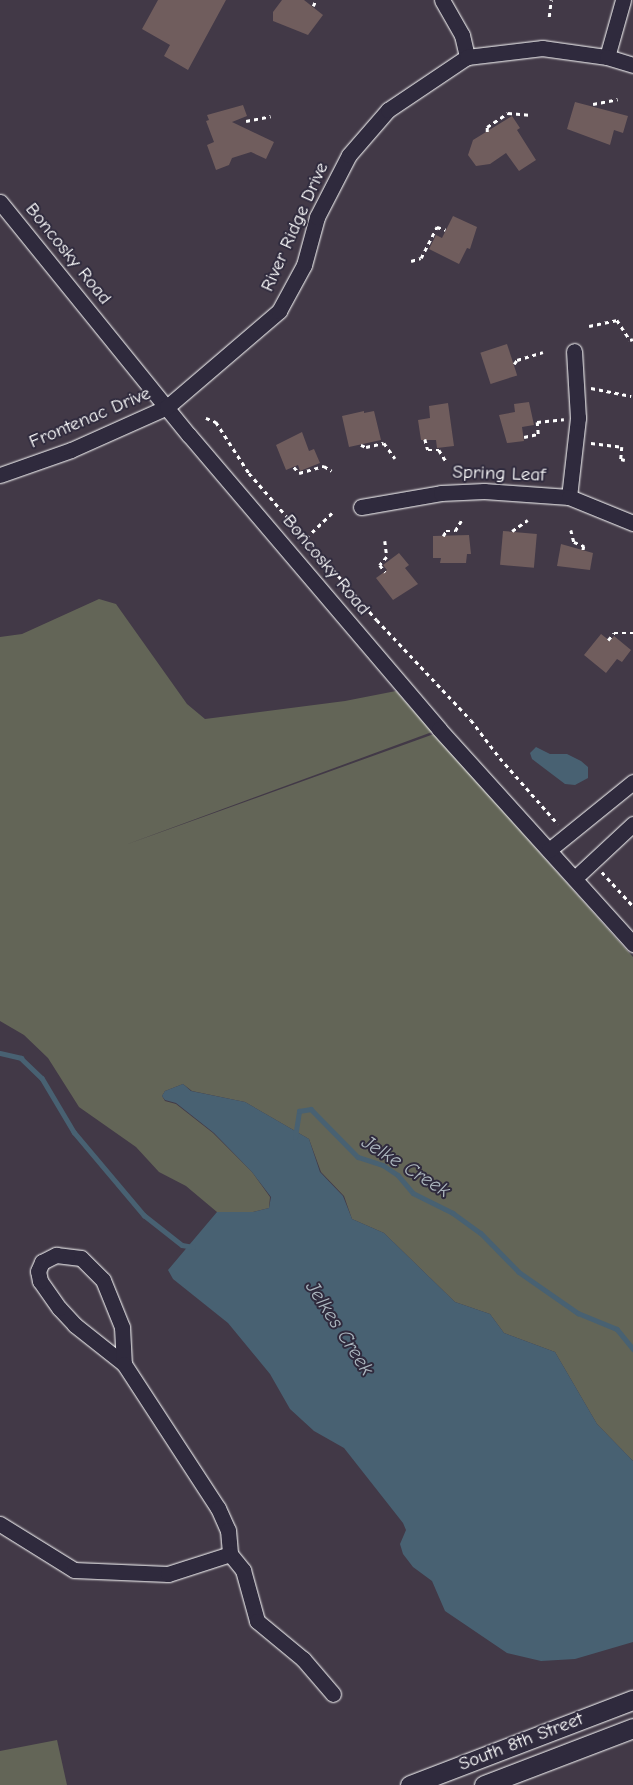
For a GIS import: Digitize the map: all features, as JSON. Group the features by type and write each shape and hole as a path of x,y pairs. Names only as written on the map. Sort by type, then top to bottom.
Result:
{"main road":[{"name":"South 8th Street","path":"410,1785 633,1700"},
{"name":"South 8th Street","path":"484,1785 633,1728"}],"street":[{"path":"442,0 462,35 467,57"},
{"path":"607,56 623,0"},
{"name":"River Ridge Drive","path":"167,407 279,311 304,265 327,195 349,155 372,126 388,110 467,57 542,48 607,56 633,64"},
{"name":"Boncosky Road","path":"0,202 167,407 439,730 633,944"},
{"path":"569,497 578,418 574,351"},
{"name":"Frontenac Drive","path":"0,475 71,450 167,407"},
{"name":"Spring Leaf","path":"361,507 441,492 484,490 569,497 633,523"},
{"path":"549,850 633,782"},
{"path":"574,878 633,824"},
{"path":"124,1364 122,1327 117,1307 94,1268 81,1258 66,1254 56,1254 42,1262 38,1271 40,1281 59,1308 75,1325 124,1364 218,1508 228,1530 230,1554 243,1570 257,1621 303,1659 333,1694"},
{"path":"0,1524 74,1570 168,1574 230,1554"}],"path":[{"path":"312,6 316,0"},
{"path":"549,17 552,0"},
{"path":"593,104 618,100"},
{"path":"487,132 487,127 508,112 532,115"},
{"path":"246,121 271,116"},
{"path":"411,261 421,258 437,227 446,230"},
{"path":"589,326 618,320 630,340 633,339"},
{"path":"514,364 517,360 543,352"},
{"path":"591,388 630,396"},
{"path":"206,418 216,422 249,473 472,720 500,758 567,835"},
{"path":"524,437 538,434 537,422 564,419"},
{"path":"425,439 428,450 439,450 446,461"},
{"path":"361,445 366,447 384,443 395,458"},
{"path":"591,443 622,448 621,459 625,460"},
{"path":"294,467 299,473 324,466 332,471"},
{"path":"306,538 332,513"},
{"path":"512,531 528,520"},
{"path":"443,536 446,531 455,531 462,521"},
{"path":"570,530 574,542 584,546 583,551"},
{"path":"385,541 387,557 380,565 385,572"},
{"path":"608,640 614,634 633,633"},
{"path":"591,862 633,906"}],"green space":[{"path":"99,599 116,604 187,704 205,719 345,701 396,691 432,732 125,845 434,734 633,957 633,1461 597,1424 555,1352 504,1333 490,1314 455,1302 384,1233 352,1219 344,1196 321,1172 309,1139 245,1102 192,1091 183,1084 165,1091 162,1096 165,1101 176,1104 213,1133 252,1172 270,1197 269,1208 253,1212 217,1212 186,1186 159,1172 136,1147 79,1107 48,1058 24,1035 0,1021 0,637 22,634"},
{"path":"57,1740 67,1785 0,1785 0,1751"}],"water":[{"path":"536,747 550,754 567,754 581,761 588,767 588,778 575,785 565,784 532,759 530,753"},
{"path":"183,1084 191,1091 245,1102 309,1139 320,1172 343,1196 352,1219 384,1233 455,1302 490,1314 504,1333 555,1352 597,1424 633,1461 633,1642 575,1659 541,1661 507,1653 445,1611 432,1581 413,1567 403,1554 400,1544 406,1530 403,1523 344,1448 314,1431 290,1409 270,1374 228,1323 173,1279 168,1270 217,1212 253,1212 269,1208 271,1197 252,1172 214,1133 176,1103 165,1100 162,1096 165,1091"}],"building":[{"path":"158,0 226,0 188,70 164,56 170,45 142,29"},
{"path":"282,0 304,0 323,15 308,35 273,21 273,12"},
{"path":"575,102 628,116 623,133 614,130 610,145 567,129"},
{"path":"243,105 247,116 232,122 274,142 266,159 251,152 232,158 229,165 216,170 207,145 214,142 206,121 209,120 207,115"},
{"path":"512,116 520,128 517,130 536,160 519,171 506,153 490,164 476,166 468,155 473,140"},
{"path":"453,216 477,227 470,249 467,248 459,264 429,249 436,235 442,238"},
{"path":"507,344 517,375 491,384 480,353"},
{"path":"529,402 534,425 522,427 524,441 507,443 499,415 515,412 514,404"},
{"path":"448,403 454,446 437,448 436,440 421,440 418,420 430,418 429,406"},
{"path":"364,411 364,413 374,411 381,440 349,447 342,416"},
{"path":"302,432 309,451 314,449 320,463 300,471 298,465 286,470 276,445"},
{"path":"503,531 537,534 534,568 500,565"},
{"path":"469,535 471,554 467,554 466,563 440,563 441,558 433,558 433,536"},
{"path":"561,544 593,553 590,570 557,566"},
{"path":"399,553 409,565 405,568 418,584 393,600 376,578 387,570 383,565"},
{"path":"601,634 610,641 614,636 631,650 622,662 617,659 606,673 584,655"}],"waterway":[{"name":"Jelkes Creek","path":"0,1053 21,1058 42,1078 74,1132 144,1215 182,1245 193,1247"},
{"name":"Jelke Creek","path":"295,1137 299,1111 311,1109 358,1157 383,1165 398,1175 413,1193 453,1213 481,1233 519,1272 578,1313 617,1329 633,1349"}]}
